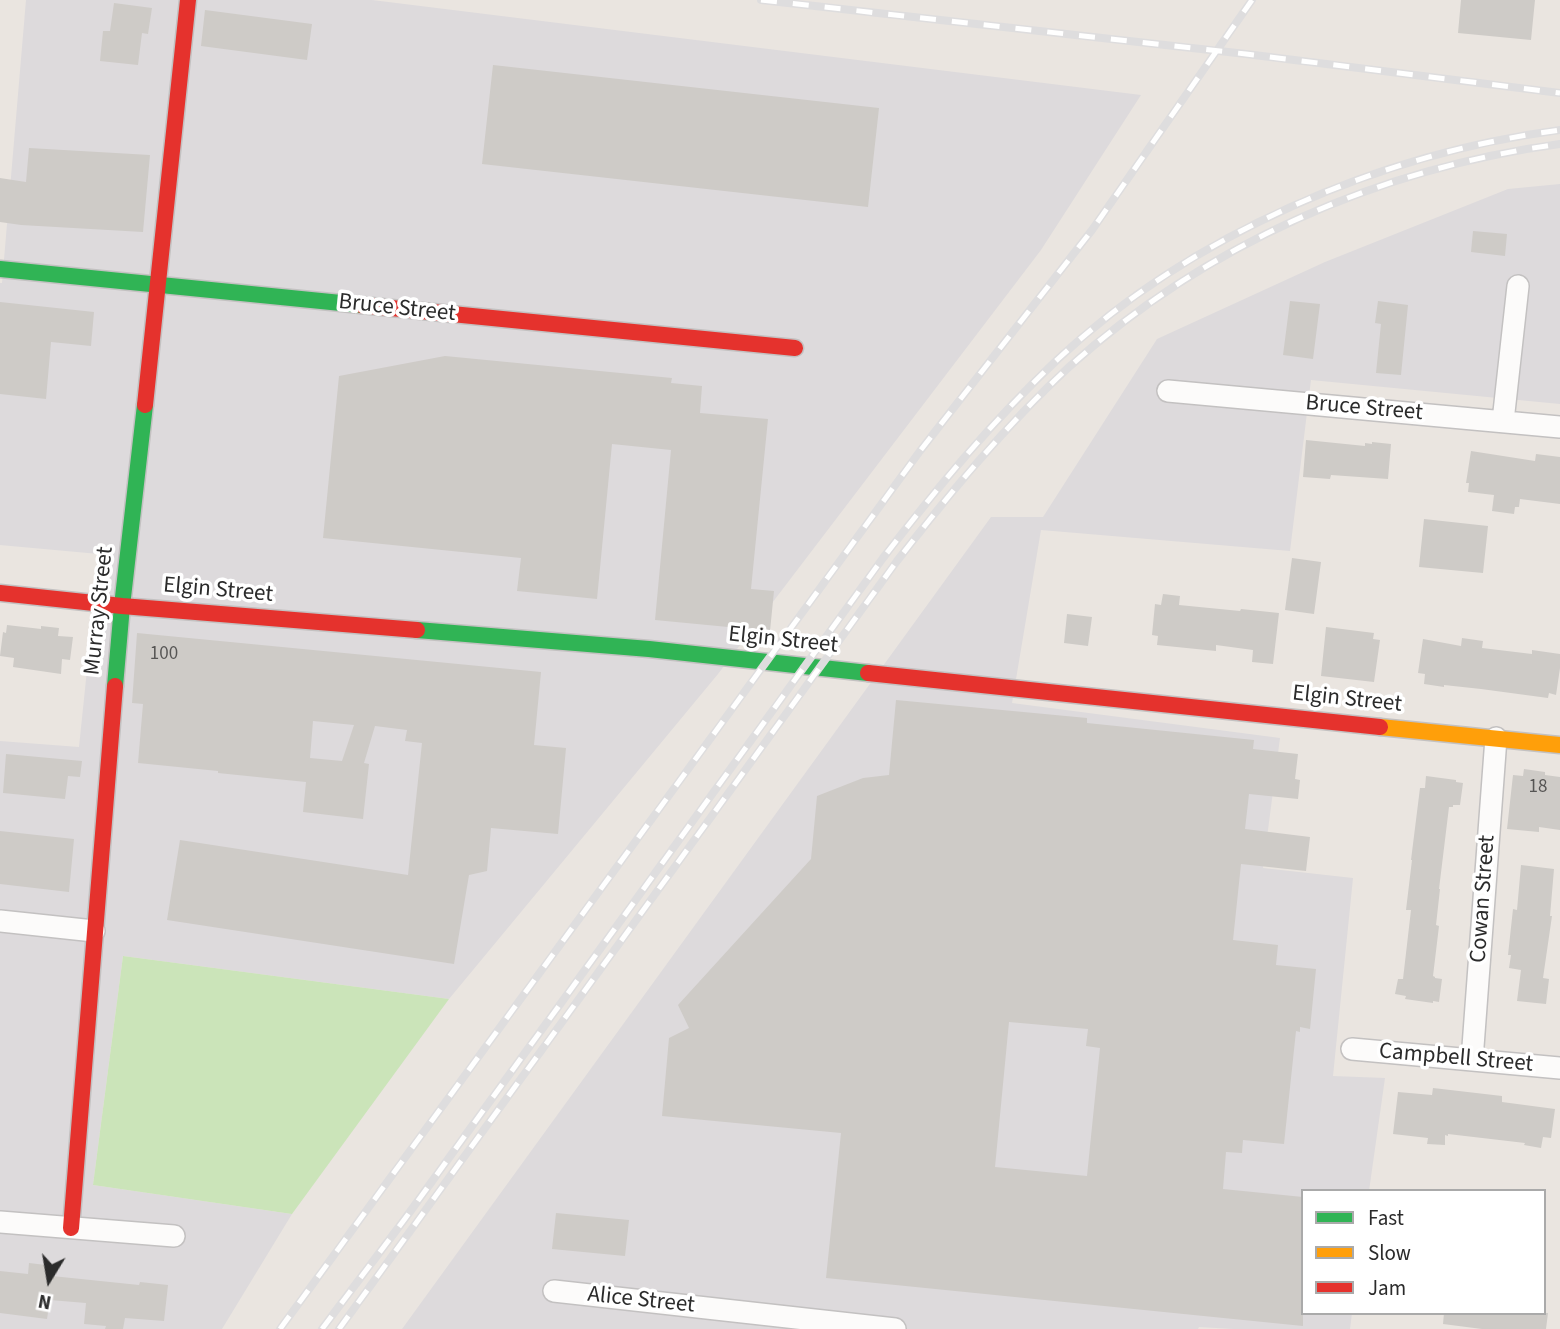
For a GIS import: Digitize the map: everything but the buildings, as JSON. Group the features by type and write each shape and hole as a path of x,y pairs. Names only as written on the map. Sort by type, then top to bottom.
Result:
{"street":[{"name":"Murray Street","path":"71,1228 122,606 188,0"},
{"name":"Bruce Street","path":"0,269 794,348"},
{"path":"1503,421 1518,285"},
{"name":"Bruce Street","path":"1168,391 1560,427"},
{"name":"Elgin Street","path":"0,593 122,606 649,649 1560,745"},
{"name":"Cowan Street","path":"1472,1060 1496,738"},
{"path":"0,921 94,931"},
{"name":"Campbell Street","path":"1352,1049 1560,1068"},
{"path":"0,1222 174,1236"},
{"name":"Alice Street","path":"554,1291 895,1329"}],"shaded area":[{"path":"26,0 372,0 1141,95 1041,250 718,674 449,999 123,956 93,1185 292,1214 222,1329 0,1329 0,741 79,747 99,554 0,545 0,283"},
{"path":"1560,184 1560,404 1311,380 1290,551 1041,530 1012,703 1280,738 1263,868 1353,878 1333,1076 1385,1078 1369,1189 1301,1189 1301,1315 1352,1315 1350,1329 402,1329 991,517 1043,517 1157,339 1325,262 1508,189"}],"green space":[{"path":"123,956 449,999 292,1214 93,1185"}],"railway":[{"path":"761,0 1246,54 1560,93"},
{"path":"280,1329 920,451 1092,230 1252,0"},
{"path":"322,1329 404,1220 883,558 966,455 1034,382 1111,314 1168,274 1228,238 1291,207 1357,180 1424,158 1560,130"},
{"path":"339,1329 897,561 979,461 1045,389 1122,323 1178,284 1237,249 1298,219 1361,193 1426,172 1493,155 1560,144"}],"traffic: fast":[{"path":"0,269 361,305"},
{"path":"115,686 145,405"},
{"path":"417,630 649,649 868,673"}],"traffic: slow":[{"path":"1380,727 1560,745"}],"traffic: jam":[{"path":"145,405 188,0"},
{"path":"361,305 795,348"},
{"path":"0,593 122,606 417,630"},
{"path":"868,673 1380,727"},
{"path":"71,1228 115,686"}]}
